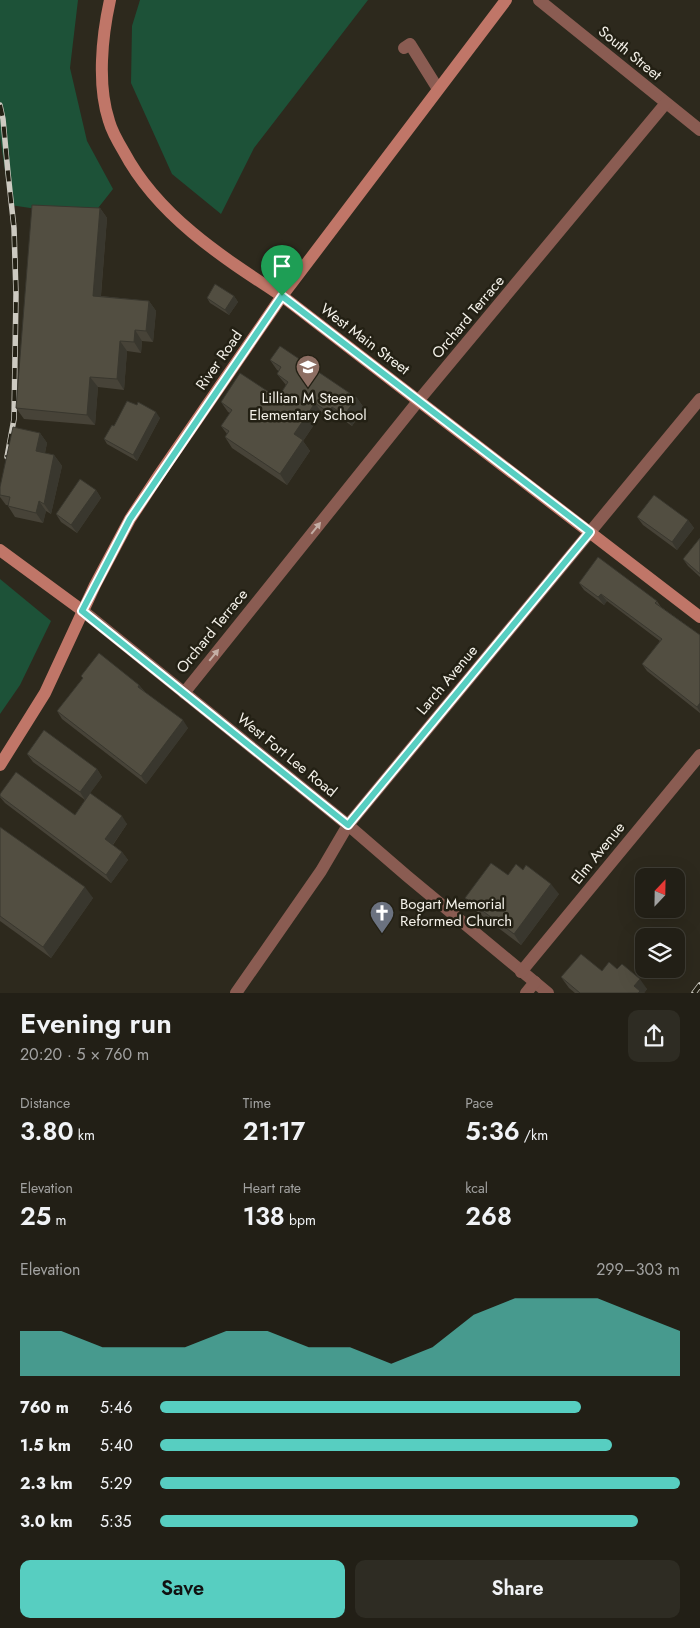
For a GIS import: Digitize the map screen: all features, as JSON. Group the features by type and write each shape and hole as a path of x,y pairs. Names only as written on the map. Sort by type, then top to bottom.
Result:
{"main road":[{"name":"West Main Street","path":"110,0 103,47 102,78 108,120 130,164 158,202 190,232 282,296 700,617"},
{"name":"River Road","path":"0,765 44,693 62,658 82,611 130,519 282,296 506,0"},
{"name":"West Fort Lee Road","path":"0,550 82,611"}],"street":[{"name":"South Street","path":"539,0 700,130"},
{"path":"404,48 410,44 438,88"},
{"name":"Orchard Terrace","path":"184,693 419,400 666,103"},
{"name":"Larch Avenue","path":"236,993 320,871 348,825 700,400"},
{"name":"West Fort Lee Road","path":"82,611 348,825 548,993"},
{"name":"Elm Avenue","path":"521,972 700,754"},
{"path":"526,993 535,982"}],"green space":[{"path":"0,0 78,0 70,68 87,141 113,189 91,217 10,205 0,136"},
{"path":"140,0 368,0 254,148 221,214 172,174 131,83 132,26"},
{"path":"0,579 51,621 20,685 0,714"}],"building":[{"path":"32,205 100,208 93,296 149,301 146,331 135,330 134,342 120,341 117,379 90,377 87,415 16,408"},
{"path":"215,284 234,296 225,310 207,298"},
{"path":"280,346 357,398 344,415 332,407 328,412 315,403 294,434 303,440 280,474 225,437 229,431 221,426 232,410 221,402 240,373 278,398 288,382 277,374 281,367 270,360"},
{"path":"127,401 137,405 138,402 156,412 133,455 104,439 112,425 114,426"},
{"path":"13,427 40,433 36,451 54,455 44,504 39,501 36,513 8,506 10,497 0,495 0,487"},
{"path":"80,479 96,490 71,525 56,514"},
{"path":"654,495 688,520 672,542 637,517"},
{"path":"700,538 700,574 683,559"},
{"path":"598,557 657,601 655,603 700,635 700,703 697,707 642,664 662,639 601,594 598,597 579,583"},
{"path":"99,653 139,685 138,687 183,720 141,776 57,711 83,678 81,676"},
{"path":"44,730 97,769 80,792 27,754"},
{"path":"16,772 75,815 90,793 122,816 105,839 122,852 106,875 0,796"},
{"path":"0,827 85,887 43,947 0,916"},
{"path":"491,863 508,875 516,864 523,870 526,865 551,884 514,934 465,898"},
{"path":"581,954 602,971 609,962 617,969 622,964 635,975 635,978 640,979 634,986 640,991 638,993 580,993 561,977"}],"railway":[{"path":"0,105 14,228 16,294 14,419 7,457"},
{"path":"694,993 700,985"}],"place":[{"name":"Lillian M Steen Elementary School","path":"308,388"},
{"name":"Bogart Memorial Reformed Church","path":"382,934"}],"route":[{"path":"282,296 590,532 348,825 82,611 130,519 282,296"}]}
